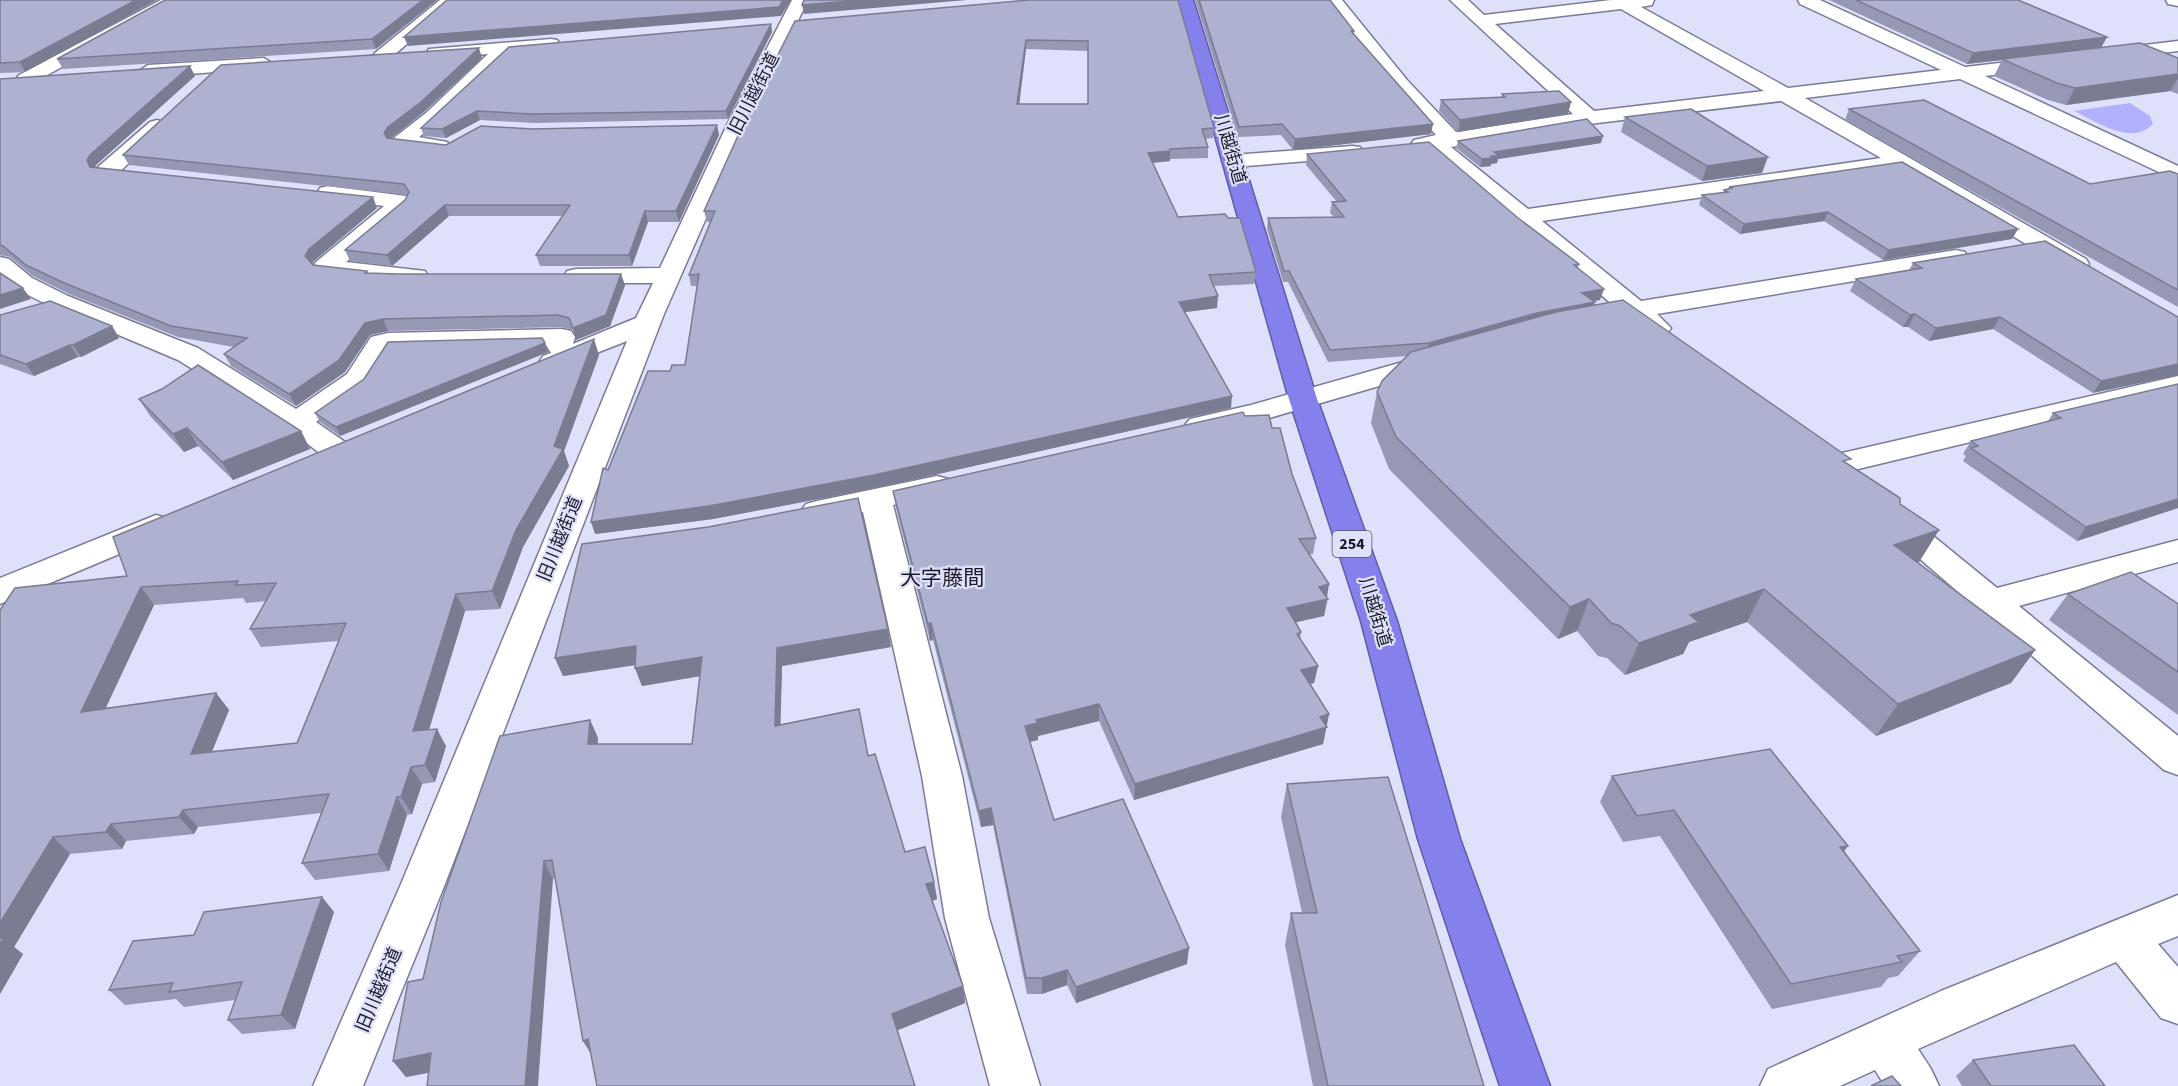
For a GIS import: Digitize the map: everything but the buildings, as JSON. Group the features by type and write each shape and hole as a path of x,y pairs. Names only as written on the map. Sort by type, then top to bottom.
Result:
{"highway":[{"name":"川越街道","path":"1185,0 1303,399 1378,621 1439,839 1525,1086"}],"street":[{"path":"71,76 17,79 174,0"},
{"path":"381,57 450,0"},
{"name":"旧川越街道","path":"338,1086 423,884 554,553 668,275 724,127 771,59 780,25 800,0"},
{"path":"1333,0 1443,142 1628,315 1676,343"},
{"path":"1458,0 1483,20 1589,118"},
{"path":"1483,20 1660,0"},
{"path":"1806,0 2178,174"},
{"path":"1624,4 1902,161 2099,277"},
{"path":"780,25 811,22"},
{"path":"2100,39 2169,66"},
{"path":"357,58 569,42"},
{"path":"2087,58 2178,46"},
{"path":"462,140 450,147 400,141 433,117 505,48"},
{"path":"1400,147 1589,118 2064,61"},
{"path":"128,72 286,62"},
{"path":"195,89 219,67"},
{"path":"140,175 106,172 172,111"},
{"path":"1233,161 1367,150"},
{"path":"1524,217 1902,161"},
{"path":"308,191 398,201 400,204 325,267 328,269 438,276"},
{"path":"1628,315 2040,244"},
{"path":"0,264 23,284 188,354 297,422 348,447 305,465"},
{"path":"555,277 668,275"},
{"path":"30,310 59,301"},
{"path":"526,374 647,323"},
{"path":"297,422 357,380 381,343 388,341 562,337 559,346 570,355"},
{"path":"1171,432 1303,399 1453,356"},
{"path":"2178,384 1820,459 1993,601 2178,759"},
{"path":"794,516 966,479"},
{"path":"876,500 942,776 967,918 1015,1086"},
{"path":"0,592 185,514"},
{"path":"554,553 588,549"},
{"path":"1993,601 2178,551"},
{"path":"1785,1086 1967,1004 2178,915"},
{"path":"2125,939 2178,1002"},
{"path":"1884,1043 1914,1086"}],"water":[{"path":"2130,103 2150,116 2153,124 2144,130 2124,133 2103,126 2074,111"}],"district":[{"name":"大字藤間","path":"942,578"}]}
